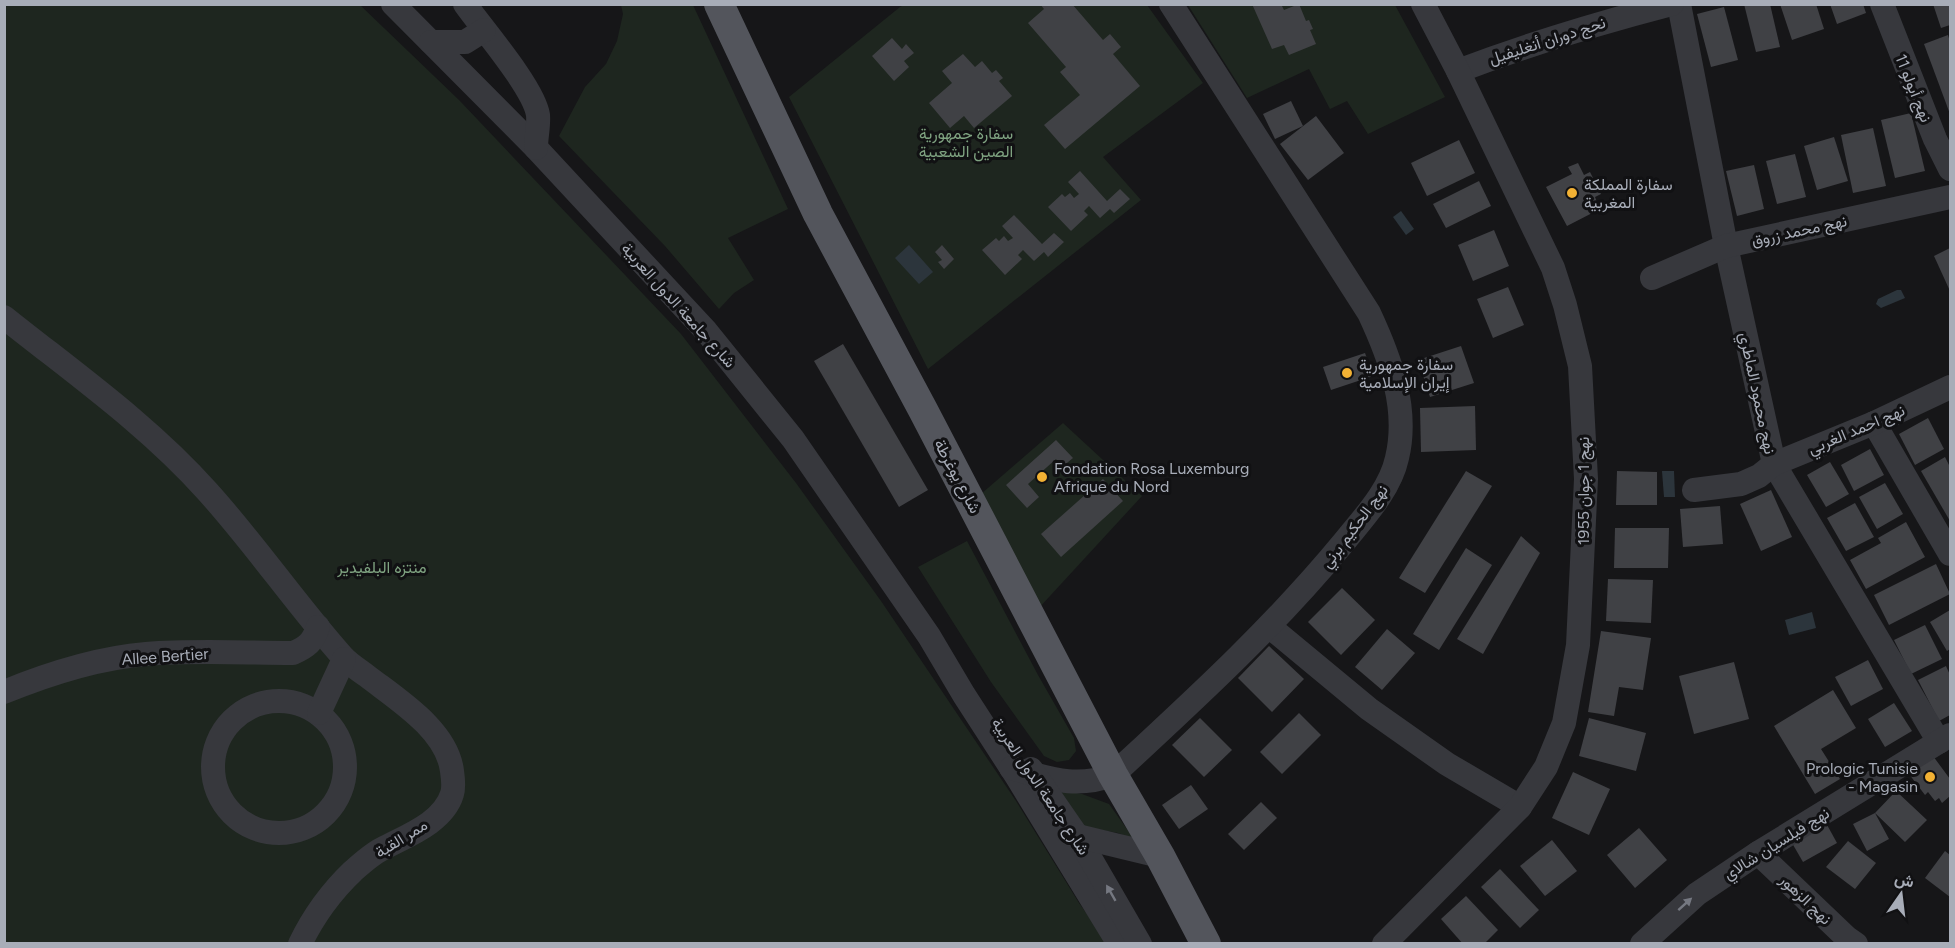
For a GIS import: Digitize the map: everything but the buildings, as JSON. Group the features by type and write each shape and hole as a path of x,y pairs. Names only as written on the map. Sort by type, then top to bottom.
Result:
{"main road":[{"name":"شارع يوغرطة","path":"719,4 818,214 1113,775 1160,856 1206,944"}],"street":[{"name":"شارع جامعة الدول العربية","path":"393,4 536,148 706,331 793,439 930,636 964,695 1047,825 1106,932 1119,944"},
{"path":"465,4 508,60 530,94 538,114 536,148"},
{"name":"نهج الحكيم برني","path":"1113,775 1270,627 1318,574 1384,490 1397,459 1401,429 1394,375 1383,342 1369,313 1171,4"},
{"name":"نهج 1 جوان 1955","path":"1384,944 1520,807 1546,767 1564,723 1578,645 1586,478 1580,366 1565,305 1552,268 1458,71 1423,4"},
{"name":"نحج دوران أنغليفيل","path":"1458,71 1539,41 1600,22 1672,4"},
{"name":"نهج محمود الماطري","path":"1679,4 1726,246 1774,464 1945,739"},
{"name":"نهج أبولو 11","path":"1882,4 1935,139 1950,169"},
{"path":"432,42 465,42 484,30"},
{"name":"نهج محمد زروق","path":"1652,278 1726,246 1950,197"},
{"name":"ممر القبة","path":"4,317 110,399 168,450 254,544 344,659 395,697 434,731 445,747 451,764 452,794 443,810 428,823 380,850 353,871 310,924 300,944"},
{"name":"نهج احمد الغربي","path":"1694,490 1741,484 1759,476 1774,464 1874,423 1950,387"},
{"path":"1874,423 1950,554"},
{"name":"Allee Bertier","path":"4,692 100,661 144,654 293,653 306,648 314,639 318,627"},
{"path":"1270,627 1370,709 1447,764 1520,807"},
{"name":"شارع جامعة الدول العربية","path":"930,636 978,693 1078,837 1140,944"},
{"path":"319,713 344,659"},
{"path":"283,700 302,704 319,713 334,730 344,750 343,784 340,795 327,813 308,827 286,833 264,831 243,822 228,810 218,793 213,775 214,755 219,737 231,721 246,710 264,702 283,700"},
{"name":"نهج فيلسيان شالاي","path":"1642,944 1697,894 1758,853 1945,739"},
{"path":"1011,768 1065,782 1097,781 1113,775"},
{"path":"1047,825 1078,837 1113,843 1160,856"},
{"name":"نهج الزهور","path":"1758,853 1847,941"}],"green space":[{"name":"منتزه البلفيدير","path":"5,4 360,5 459,100 681,334 796,483 881,601 1016,801 1079,903 1108,943 5,944"},
{"name":"سفارة جمهورية الصين الشعبية","path":"906,4 1147,5 1203,83 1103,157 1141,200 928,369 789,97"},
{"path":"621,5 693,5 788,209 728,238 754,280 734,293 719,309 665,246 559,136 585,87 606,64 617,41 623,14"},
{"path":"1188,5 1395,5 1445,97 1368,134 1347,101 1330,109 1309,69 1247,98"},
{"path":"1063,423 1142,496 1038,609 981,494"},
{"path":"967,541 1074,738 1076,751 1069,760 1057,762 1044,756 991,682 918,567"},
{"path":"1055,789 1082,794 1109,804 1134,839 1118,833 1079,826"}],"shaded area":[{"path":"1401,211 1414,229 1406,235 1393,217"},
{"path":"909,245 933,272 919,284 895,258"},
{"path":"1901,290 1905,298 1881,308 1876,304 1878,299"},
{"path":"1662,471 1674,471 1675,497 1664,497"},
{"path":"1812,612 1816,628 1789,635 1785,620"}],"place":[{"name":"سفارة المملكة المغربية","path":"1572,193"},
{"name":"سفارة جمهورية إيران الإسلامية","path":"1347,373"},
{"name":"Fondation Rosa Luxemburg Afrique du Nord","path":"1042,477"},
{"name":"Prologic Tunisie - Magasin","path":"1930,777"}]}
